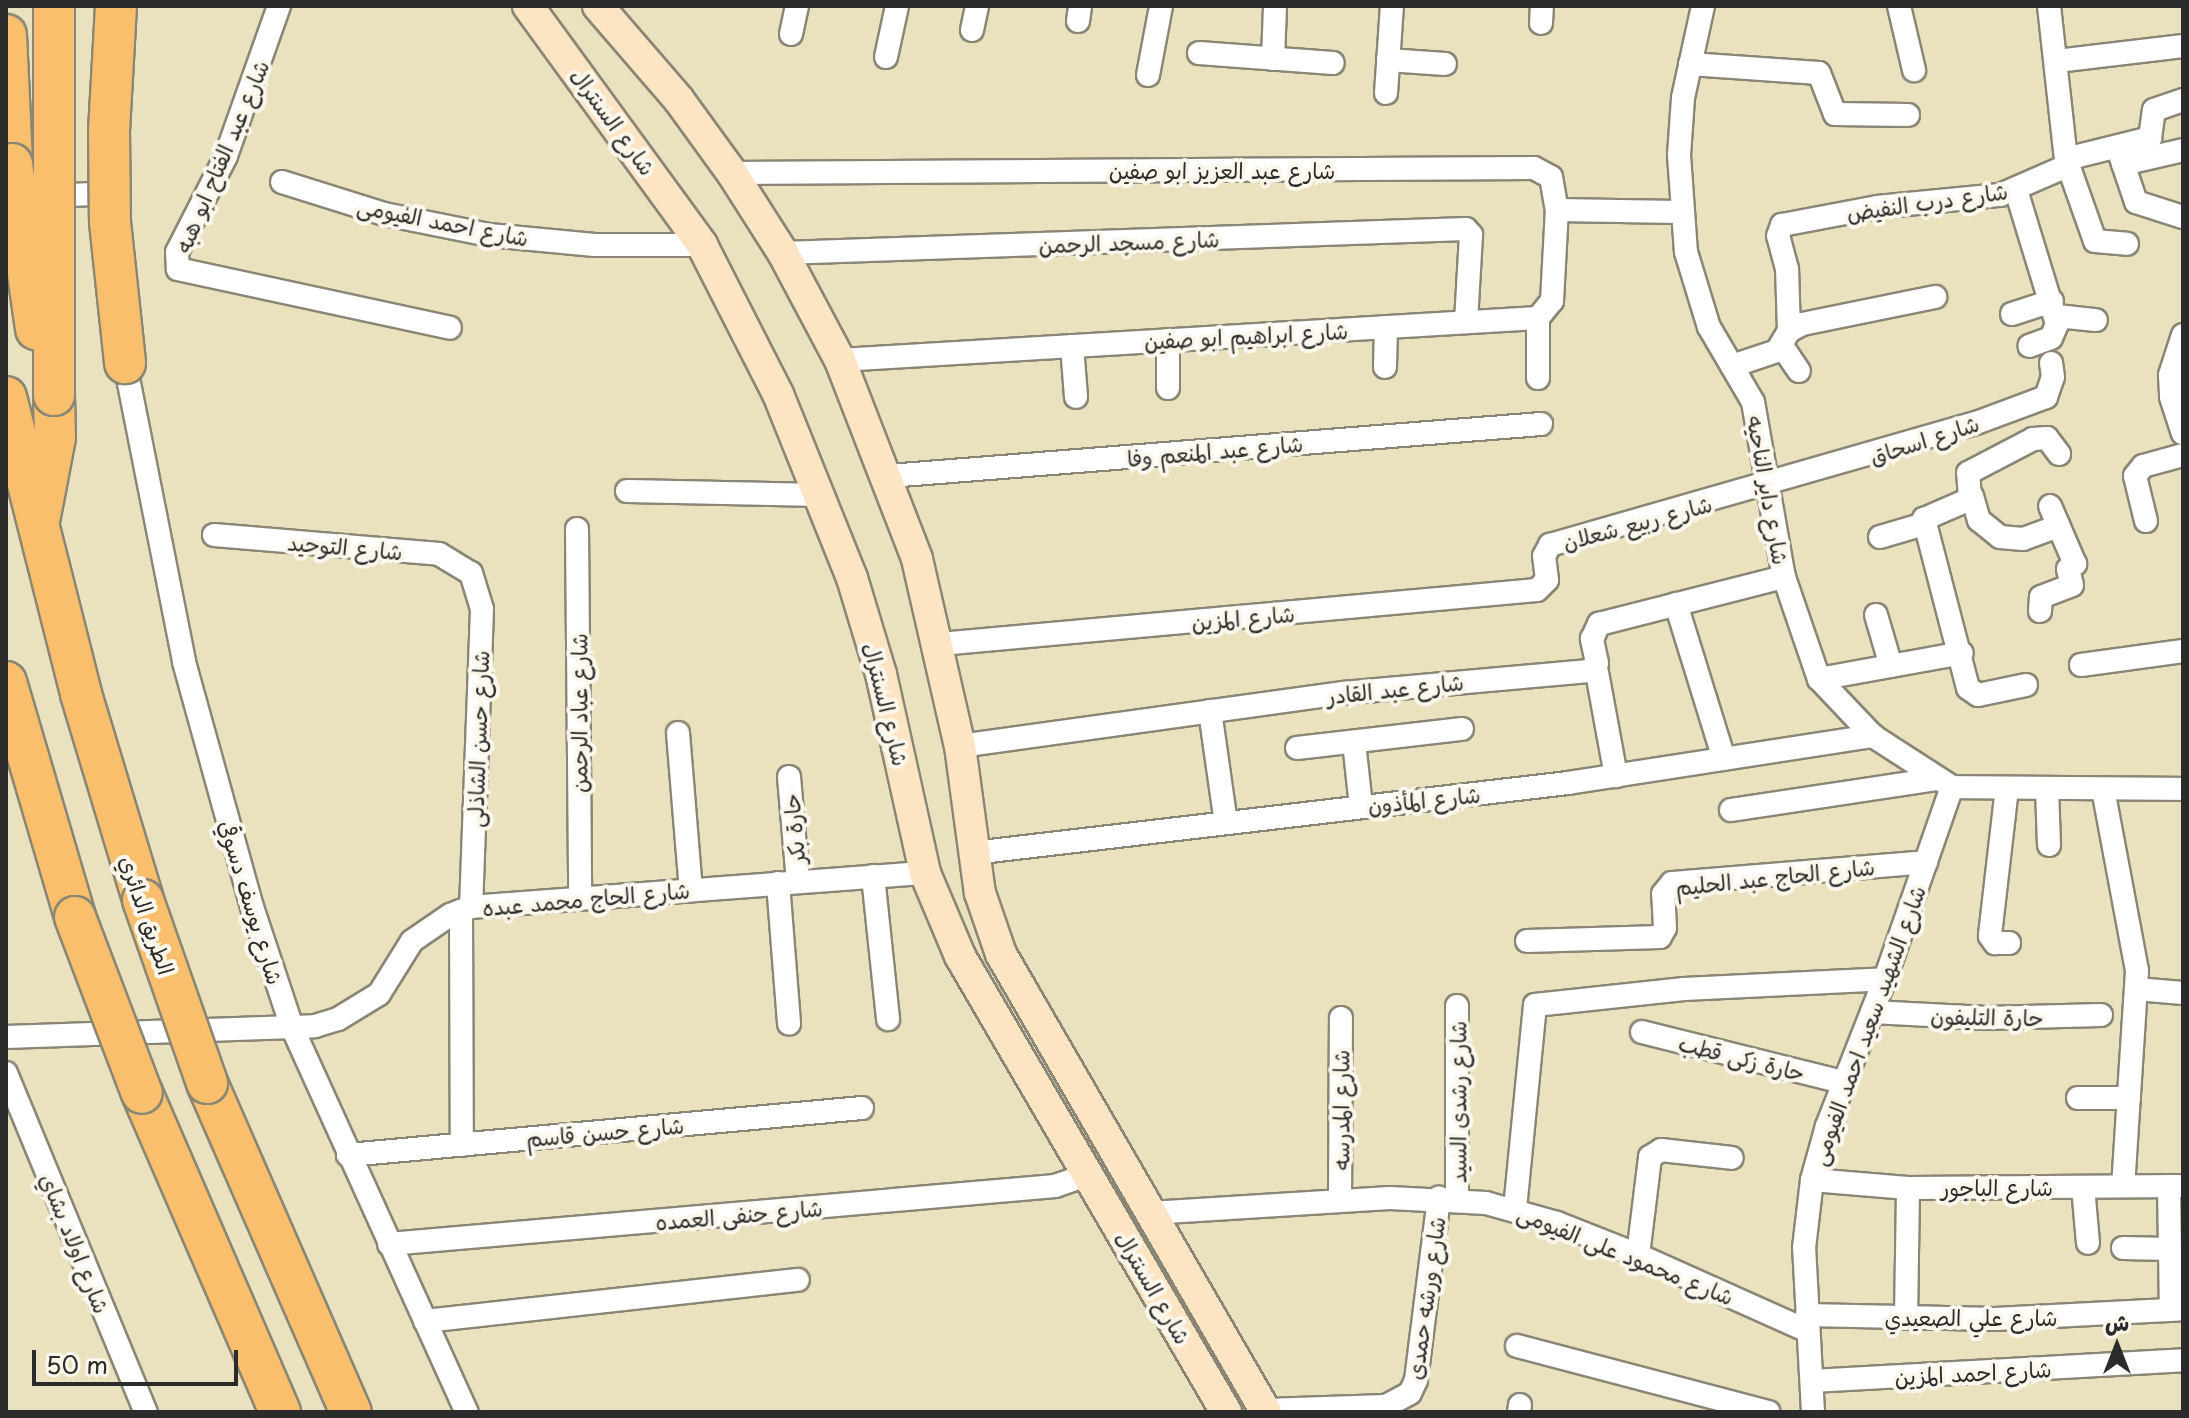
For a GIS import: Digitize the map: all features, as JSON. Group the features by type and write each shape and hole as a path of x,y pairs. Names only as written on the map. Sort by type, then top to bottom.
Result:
{"highway":[{"path":"39,520 50,479 54,395 54,6"},
{"path":"116,6 109,131 110,222 125,363"},
{"path":"6,35 9,180 34,322 54,395"},
{"name":"الطريق الدائري","path":"6,397 81,694 143,900 207,1083 351,1412"},
{"path":"6,682 14,726 75,917 142,1093 280,1412"}],"street":[{"path":"9,180 116,192 124,175 128,6"},
{"name":"شارع عبد الفتاح ابو هبه","path":"279,6 226,156 177,252 178,269 450,328"},
{"name":"شارع السنترال","path":"528,6 702,245 778,394 821,495 881,674 925,873 937,904 985,1007 1226,1412"},
{"name":"شارع السنترال","path":"598,6 679,100 732,173 783,253 840,360 889,476 940,644 960,746 980,893 1017,986 1266,1411"},
{"path":"791,34 797,6"},
{"path":"886,57 897,6"},
{"path":"972,30 977,6"},
{"path":"1148,75 1161,6"},
{"path":"1273,59 1275,6"},
{"path":"1386,93 1392,6"},
{"name":"شارع داير الناحيه","path":"1703,6 1690,64 1679,155 1680,212 1694,291 1753,402 1761,429 1766,487 1784,577 1819,679 1873,736 1944,783"},
{"path":"1899,6 1914,70"},
{"path":"2049,6 2068,162 2095,241 2127,244"},
{"path":"2057,61 2183,46"},
{"path":"1199,53 1333,63"},
{"path":"1388,60 1445,64"},
{"path":"1690,64 1819,73 1835,114 1908,115"},
{"path":"2120,156 2150,138 2154,110 2183,100"},
{"path":"2120,156 2183,150"},
{"path":"2120,156 2136,202 2183,217"},
{"name":"شارع درب النفيض","path":"1785,338 1787,269 1778,236 1782,225 2016,190 2068,162 2120,156"},
{"name":"شارع عبد العزيز ابو صفين","path":"732,173 1534,168 1551,177 1557,210"},
{"name":"شارع احمد الفيومى","path":"282,182 384,214 489,235 595,245 702,245"},
{"path":"2016,190 2054,309 2051,338 2029,346"},
{"path":"1538,378 1538,318 1552,301 1557,210 1680,212"},
{"name":"شارع مسجد الرحمن","path":"783,253 1466,229 1471,235 1466,322"},
{"path":"1732,366 1785,338 1935,297"},
{"path":"2012,314 2054,309 2096,320"},
{"name":"شارع ابراهيم ابو صفين","path":"840,360 1538,318"},
{"path":"1385,367 1386,327"},
{"path":"2183,335 2170,375 2171,397 2183,433"},
{"path":"1785,338 1799,371"},
{"path":"1168,340 1168,388"},
{"path":"1072,346 1076,397"},
{"name":"شارع يوسف دسوقي","path":"125,363 184,662 248,892 292,1027 467,1412"},
{"name":"شارع اسحاق","path":"1766,487 1907,447 2046,397 2053,377 2051,363"},
{"name":"شارع عبد المنعم وفا","path":"889,476 1541,424"},
{"path":"2040,611 2041,597 2072,585 2068,569 2075,564 2055,516 2023,539 2000,537 1979,520 1968,473 2033,439 2047,438 2059,454"},
{"path":"2146,521 2135,476 2143,466 2183,455"},
{"name":"شارع ربيع شعلان","path":"1545,586 1544,556 1550,545 1766,487"},
{"path":"627,491 821,495"},
{"path":"1972,496 1930,512 1924,524 1962,653 1968,688 1974,694 2026,685"},
{"path":"1880,537 1924,524"},
{"name":"شارع عباد الرحمن","path":"577,529 580,898"},
{"name":"شارع التوحيد","path":"214,535 439,554 471,573"},
{"name":"شارع حسن الشاذلى","path":"462,1145 466,909 482,609 471,573"},
{"path":"1616,776 1592,639 1599,624 1784,577"},
{"name":"شارع المزين","path":"940,644 1545,586"},
{"path":"1676,604 1724,759"},
{"path":"1876,615 1891,666"},
{"path":"2081,665 2183,651"},
{"path":"1819,679 1962,653"},
{"name":"شارع عبد القادر","path":"960,746 1210,711 1596,667"},
{"path":"1210,711 1226,823"},
{"path":"1297,748 1462,729"},
{"path":"678,733 691,890"},
{"name":"شارع المأذون","path":"973,853 1616,776 1873,736"},
{"path":"1354,742 1361,806"},
{"name":"حارة بكر","path":"789,777 789,1024"},
{"path":"1731,810 1944,783 2007,788 2183,789"},
{"name":"شارع الشهيد سعيد احمد الفيومى","path":"1813,1412 1804,1248 1812,1180 1843,1082 1885,979 1926,862 1944,783"},
{"path":"2007,788 1990,936 1995,943 2009,943"},
{"path":"2047,788 2049,845"},
{"path":"2103,789 2136,959 2123,1186"},
{"name":"شارع الحاج عبد الحليم","path":"1527,941 1660,937 1665,928 1663,894 1672,883 1926,862"},
{"name":"شارع الحاج محمد عبده","path":"6,1037 315,1026 360,1009 379,994 412,941 466,909 925,873"},
{"path":"873,876 888,1019"},
{"path":"937,904 980,893"},
{"path":"1515,1209 1531,1013 1535,1005 1885,979"},
{"path":"2136,989 2183,993"},
{"name":"شارع رشدى السيد","path":"1448,1198 1457,1006"},
{"name":"حارة التليفون","path":"1872,1012 2101,1015"},
{"name":"شارع المدرسه","path":"1340,1201 1341,1018"},
{"name":"حارة زكى قطب","path":"1642,1032 1843,1082"},
{"name":"شارع اولاد بشاي","path":"6,1073 146,1412"},
{"path":"2078,1098 2129,1098"},
{"name":"شارع حسن قاسم","path":"348,1155 862,1108"},
{"path":"1638,1255 1650,1157 1661,1150 1732,1158"},
{"name":"شارع حنفى العمده","path":"389,1244 1055,1186 1087,1175"},
{"name":"شارع الباجور","path":"1812,1180 1908,1188 2176,1186"},
{"path":"2176,1186 2174,1256 2177,1310"},
{"path":"2083,1187 2088,1243"},
{"path":"1906,1318 1908,1188"},
{"name":"شارع محمود على الفيومى","path":"1150,1213 1340,1201 1448,1198 1515,1209 1808,1323"},
{"name":"شارع ورشه حمدى","path":"1266,1411 1386,1406 1410,1393 1416,1380 1448,1198"},
{"path":"2123,1248 2174,1256"},
{"path":"425,1321 798,1280"},
{"name":"شارع علي الصعيدي","path":"1808,1323 2177,1310"},
{"path":"1517,1346 1703,1404 1769,1412"},
{"name":"شارع احمد المزين","path":"1812,1381 2183,1360"}]}
